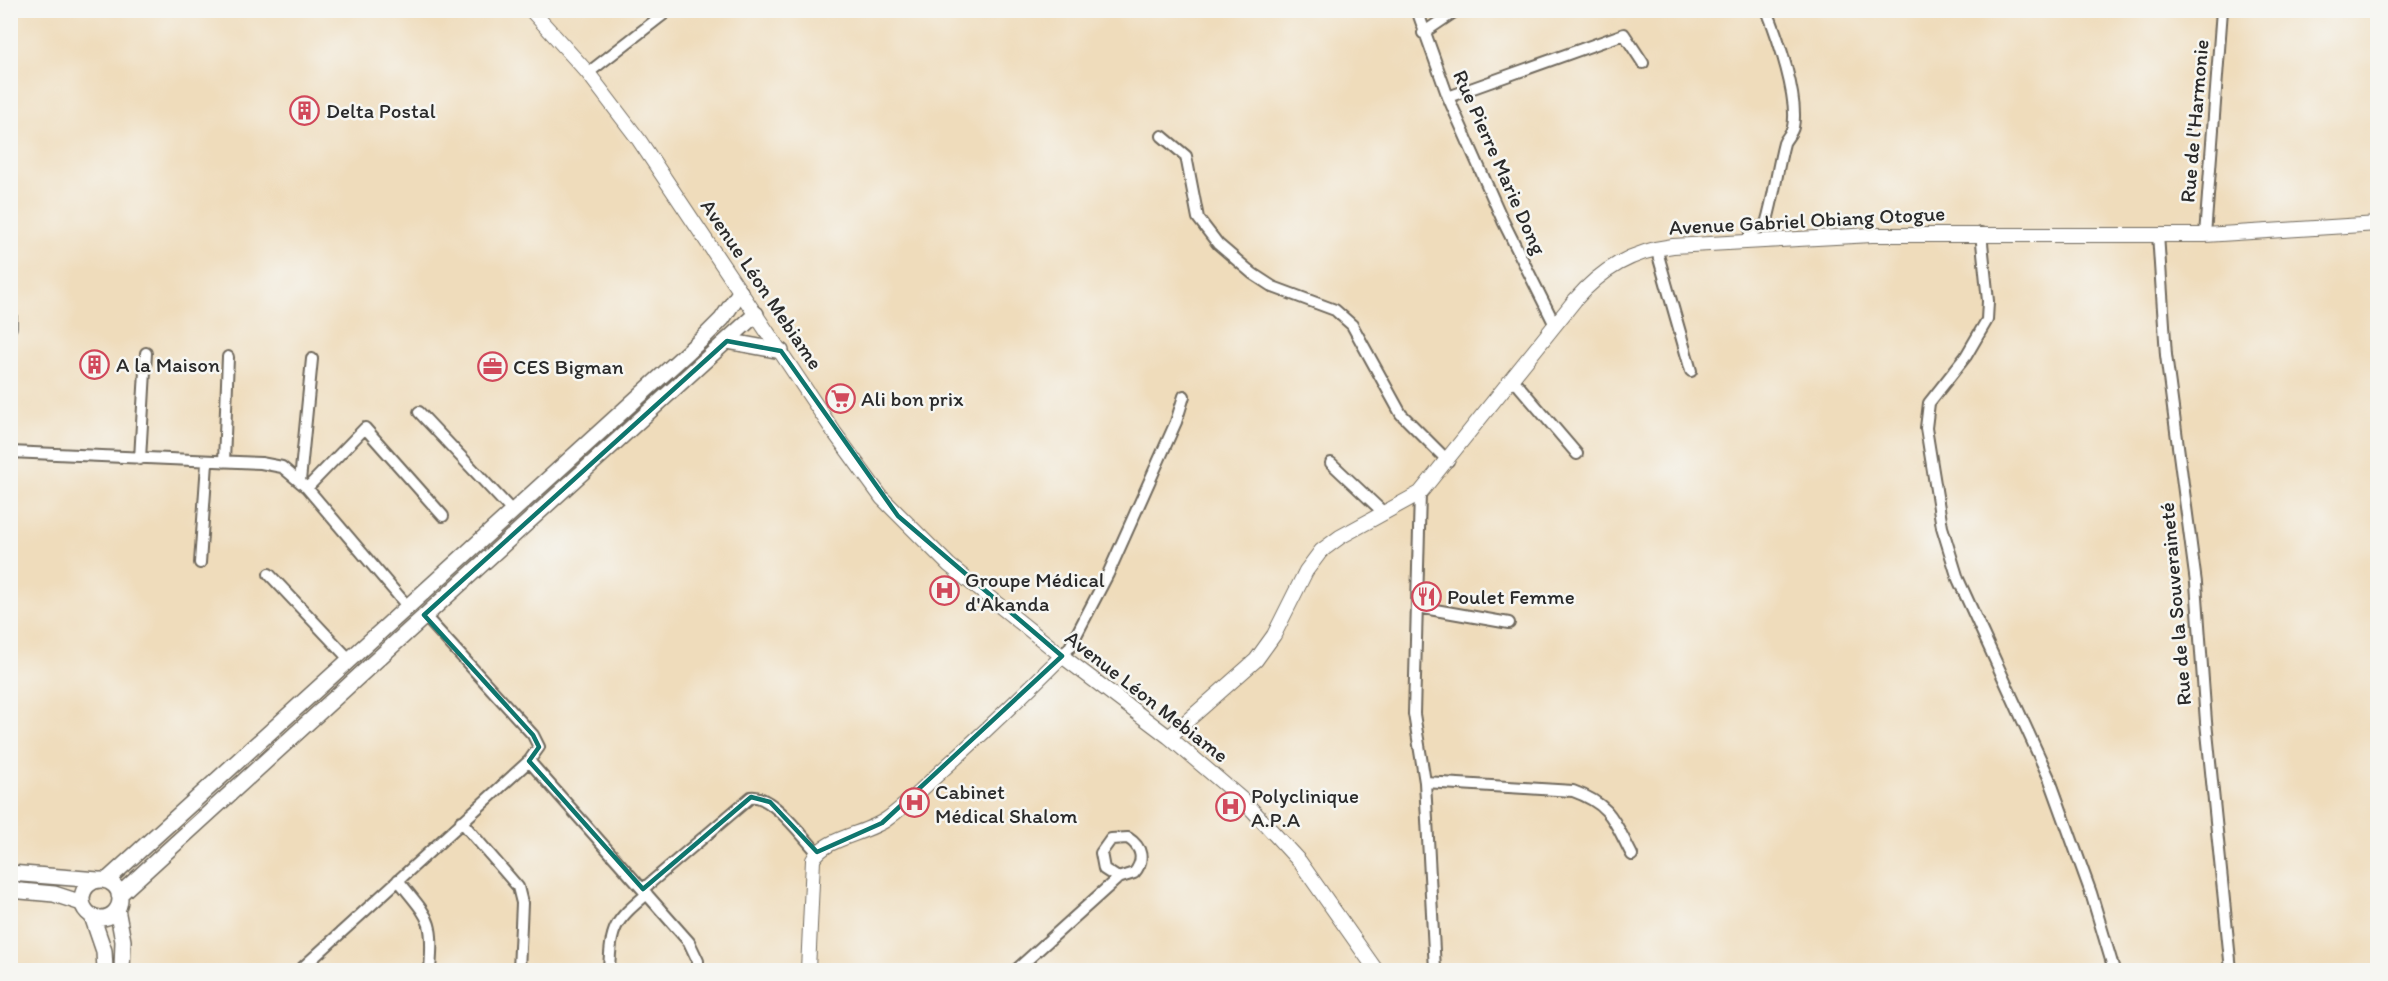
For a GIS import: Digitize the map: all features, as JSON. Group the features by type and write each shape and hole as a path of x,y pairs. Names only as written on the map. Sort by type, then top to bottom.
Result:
{"main road":[{"path":"82,903 84,891 102,881 350,660 701,340 722,318 740,292"},
{"path":"92,916 106,918 118,902 424,615 756,314"},
{"path":"728,340 781,351"},
{"path":"10,873 102,881 115,887 123,941 122,970"},
{"path":"10,890 54,894 82,903 92,916 104,951 105,970"}],"street":[{"name":"Avenue Léon Mebiame","path":"531,10 588,73 662,173 834,432 898,516 949,565 1062,656 1169,737 1268,825 1300,862 1376,970"},
{"path":"588,73 669,10"},
{"name":"Rue Pierre Marie Dong","path":"1417,10 1423,33 1448,97 1503,221 1555,325"},
{"path":"1423,33 1457,10"},
{"path":"1750,240 1750,233 1766,224 1775,195 1785,141 1793,128 1791,92 1784,56 1767,10"},
{"name":"Rue de l'Harmonie","path":"2205,235 2222,10"},
{"path":"1448,97 1624,34 1643,63"},
{"path":"1162,136 1186,156 1198,218 1218,244 1253,274 1273,287 1335,310 1352,325 1401,414 1448,461"},
{"name":"Avenue Gabriel Obiang Otogue","path":"1169,737 1256,660 1274,635 1306,572 1321,551 1340,537 1420,493 1590,282 1624,259 1656,248 1750,240 1982,233 2205,235 2378,224"},
{"path":"1982,233 1988,301 1987,320 1979,337 1929,403 1926,428 1942,526 1958,579 2050,780 2091,893 2114,970"},
{"name":"Rue de la Souveraineté","path":"2158,234 2166,355 2195,573 2207,732 2231,970"},
{"path":"1656,248 1691,371"},
{"path":"10,295 10,327"},
{"path":"140,459 146,353"},
{"path":"224,462 228,357"},
{"path":"303,484 312,359"},
{"path":"1512,378 1577,454"},
{"path":"808,970 813,860 817,852 828,845 873,827 898,811 1015,704 1070,647 1108,574 1176,422 1184,396"},
{"path":"419,412 513,512"},
{"path":"303,484 365,428 443,516"},
{"path":"10,453 275,465 303,484 408,607"},
{"path":"1331,462 1384,513"},
{"path":"200,563 207,463"},
{"path":"1420,493 1414,714 1425,782 1435,970"},
{"path":"269,574 350,660"},
{"path":"1418,607 1509,623"},
{"path":"300,970 460,821 529,761 539,747 533,735 424,615"},
{"path":"529,761 689,942 698,962 698,970"},
{"path":"1425,782 1573,791 1591,797 1608,810 1632,855"},
{"path":"609,970 611,936 616,925 645,891 751,797 757,796 770,802 817,852"},
{"path":"460,821 518,887 522,903 519,970"},
{"path":"1016,970 1118,878"},
{"path":"398,880 429,920 433,939 430,970"}],"highlighted area":[{"path":"727,341 781,351 898,516 1062,656 882,823 817,852 770,802 751,797 643,889 529,761 539,747 533,735 424,615"}],"place":[{"name":"Delta Postal","path":"305,110"},
{"name":"A la Maison","path":"95,364"},
{"name":"CES Bigman","path":"492,366"},
{"name":"Ali bon prix","path":"840,398"},
{"name":"Groupe Médical d'Akanda","path":"944,591"},
{"name":"Poulet Femme","path":"1426,596"},
{"name":"Cabinet Médical Shalom","path":"914,803"},
{"name":"Polyclinique A.P.A","path":"1230,807"}]}
